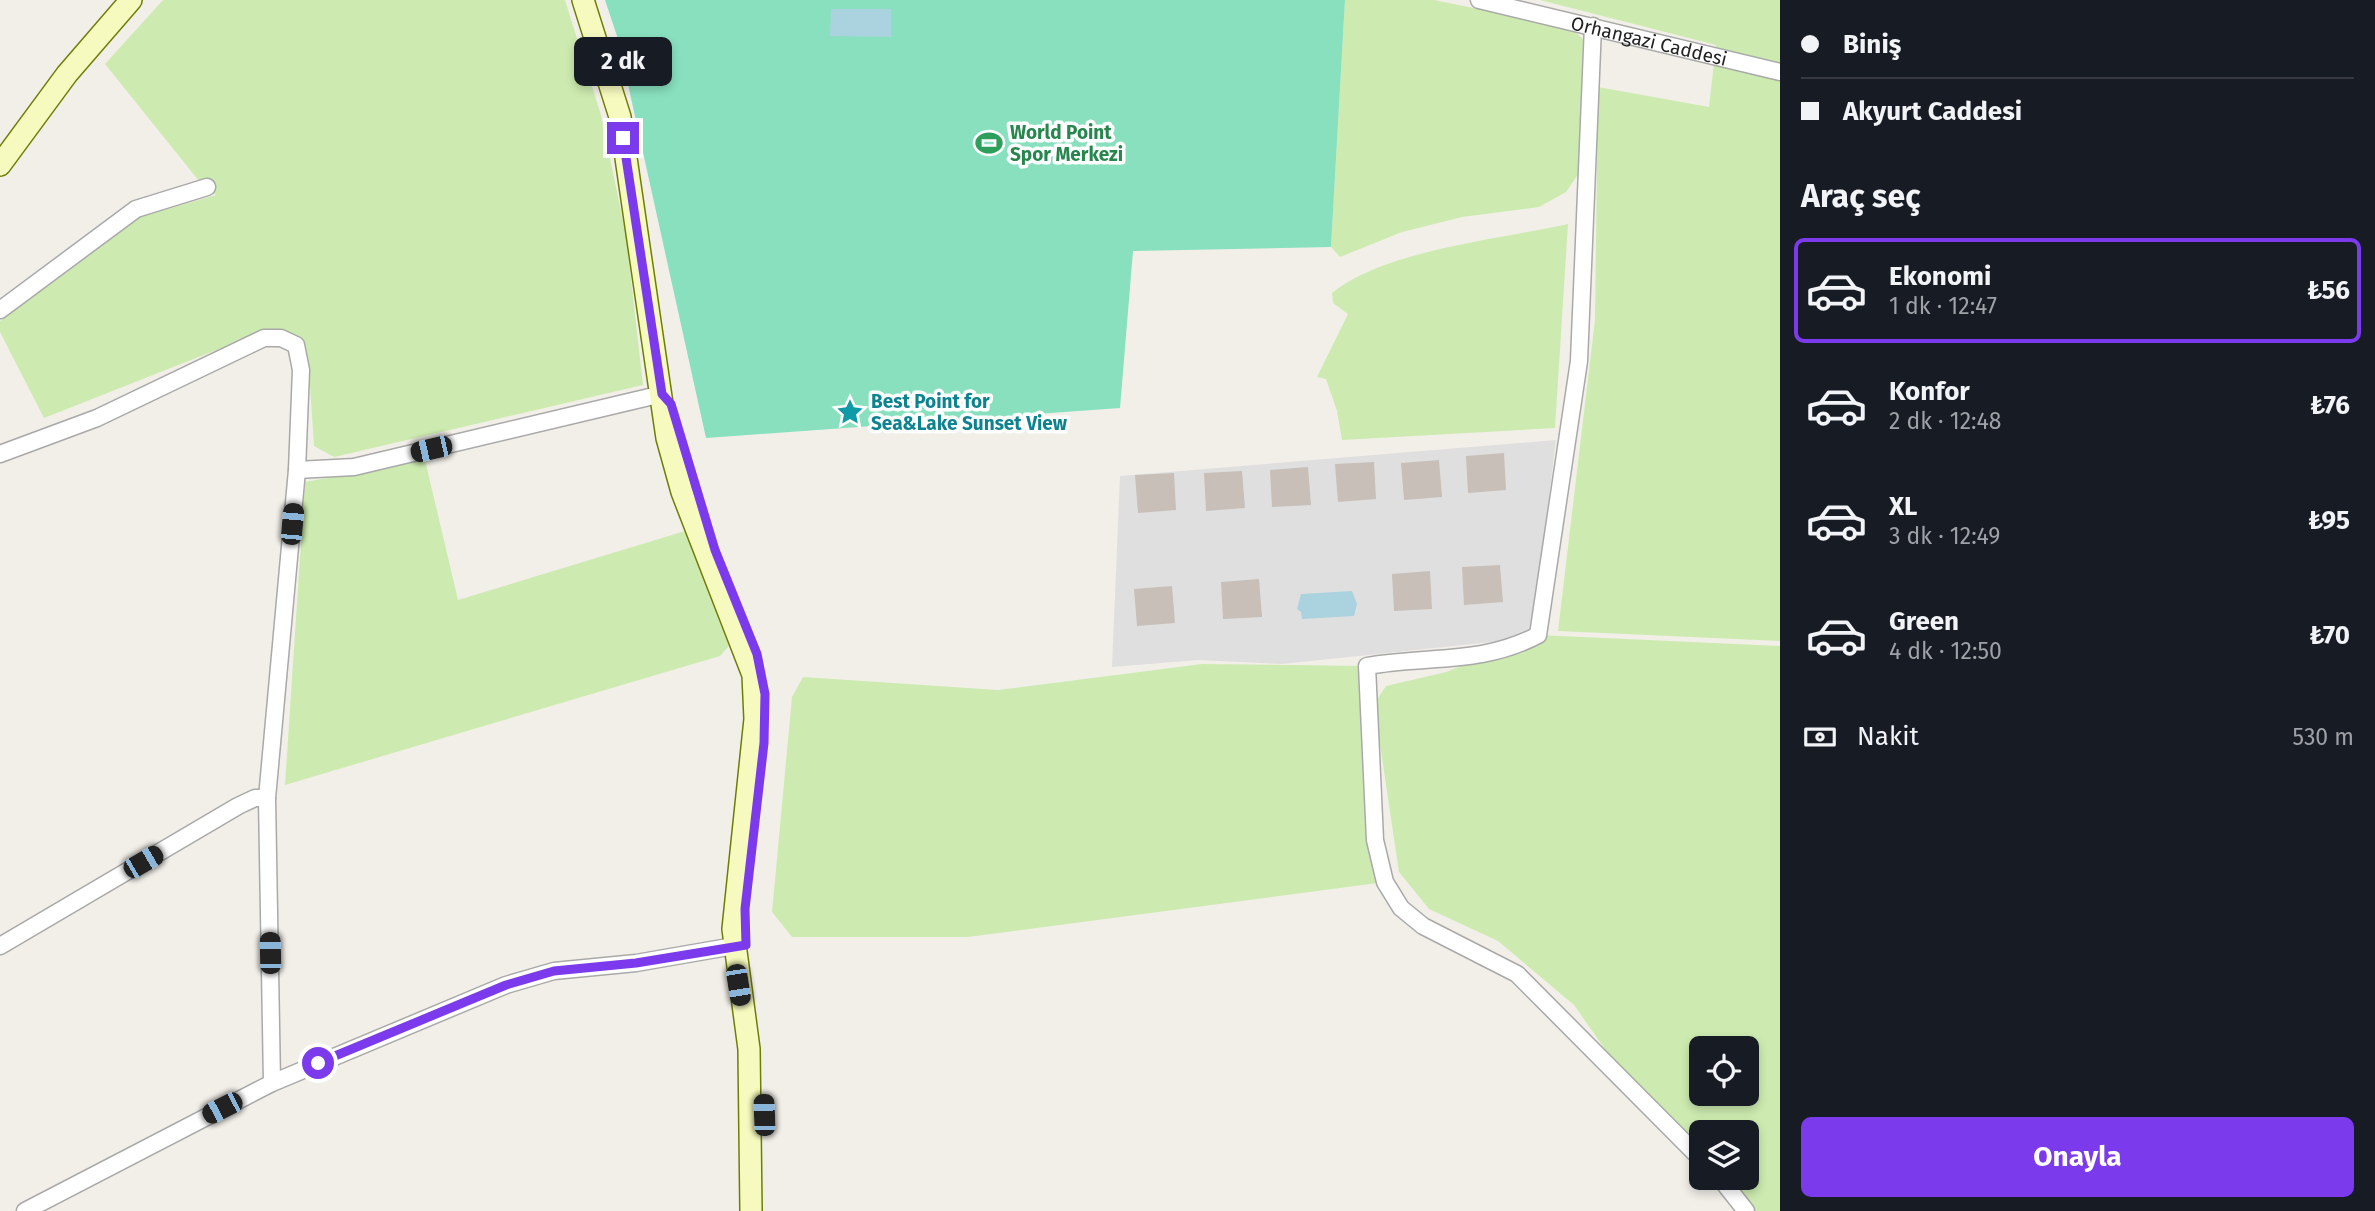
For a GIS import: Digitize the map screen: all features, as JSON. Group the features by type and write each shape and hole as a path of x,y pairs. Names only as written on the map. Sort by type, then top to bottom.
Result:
{"street":[{"path":"0,165 67,74 131,0"},
{"path":"583,0 620,117 662,394 661,411 682,492 754,683 755,719 733,909 761,1053 763,1211"},
{"name":"Orhangazi Caddesi","path":"1479,0 1780,72"},
{"path":"1593,26 1579,361 1538,635 1514,647 1487,655 1396,661 1367,666 1376,840 1385,882 1401,908 1423,926 1517,974 1689,1147"},
{"path":"0,310 136,209 207,187"},
{"path":"0,454 97,418 264,338 281,338 296,345 301,356 297,470 267,799 272,1083"},
{"path":"297,470 354,467 662,394"},
{"path":"0,946 238,806 256,799 267,799"},
{"path":"25,1211 272,1083 506,985 554,971 636,963 740,945"},
{"path":"740,945 749,1049 751,1211"},
{"path":"1729,1190 1746,1211"}],"shaded area":[{"path":"1556,440 1541,562 1529,628 1502,641 1282,664 1198,660 1112,667 1120,476"}],"green space":[{"path":"163,0 565,0 601,115 626,235 643,385 334,457 314,446 308,356 301,343 292,335 270,330 247,336 44,418 0,332 0,321 140,217 216,195 199,181 105,64"},
{"name":"World Point Spor Merkezi","path":"605,0 1345,0 1331,247 1133,251 1120,408 706,438 618,39"},
{"path":"1345,0 1434,0 1571,28 1584,40 1581,170 1566,192 1539,207 1462,217 1402,232 1340,257 1331,247"},
{"path":"1540,0 1780,0 1780,641 1558,631 1595,320 1598,87 1709,107 1716,45"},
{"path":"1568,224 1555,428 1342,440 1337,411 1326,379 1317,377 1348,314 1333,303 1332,293 1355,278 1412,256"},
{"path":"425,460 458,600 685,531 729,646 720,656 285,785 305,482"},
{"path":"1538,635 1780,646 1780,1211 1752,1211 1734,1190 1759,1190 1759,1120 1689,1120 1689,1139 1637,1095 1574,1005 1498,941 1429,909 1399,872 1374,704 1386,686 1446,672"},
{"path":"1202,664 1367,666 1385,882 968,937 792,937 772,912 792,697 803,677 998,690"}],"water":[{"path":"831,9 891,9 891,37 830,36"},
{"path":"1352,591 1357,604 1354,616 1302,619 1301,612 1297,609 1301,594"}],"building":[{"path":"1504,453 1506,490 1468,493 1466,456"},
{"path":"1439,460 1442,497 1404,500 1401,463"},
{"path":"1374,462 1376,499 1338,502 1335,464"},
{"path":"1308,467 1311,505 1272,507 1270,470"},
{"path":"1242,471 1245,508 1206,511 1204,473"},
{"path":"1174,473 1176,510 1138,513 1135,475"},
{"path":"1500,565 1503,602 1464,605 1462,567"},
{"path":"1430,571 1432,609 1394,611 1392,574"},
{"path":"1259,579 1262,617 1223,619 1221,582"},
{"path":"1172,586 1175,623 1137,626 1134,589"}],"place":[{"name":"World Point Spor Merkezi","path":"989,143"},
{"name":"Best Point for Sea&Lake Sunset View","path":"850,412"}],"route":[{"path":"318,1063 506,985 554,971 636,963 746,945 745,909 764,743 763,674 715,550 671,404 662,394 634,196 623,138"}]}
